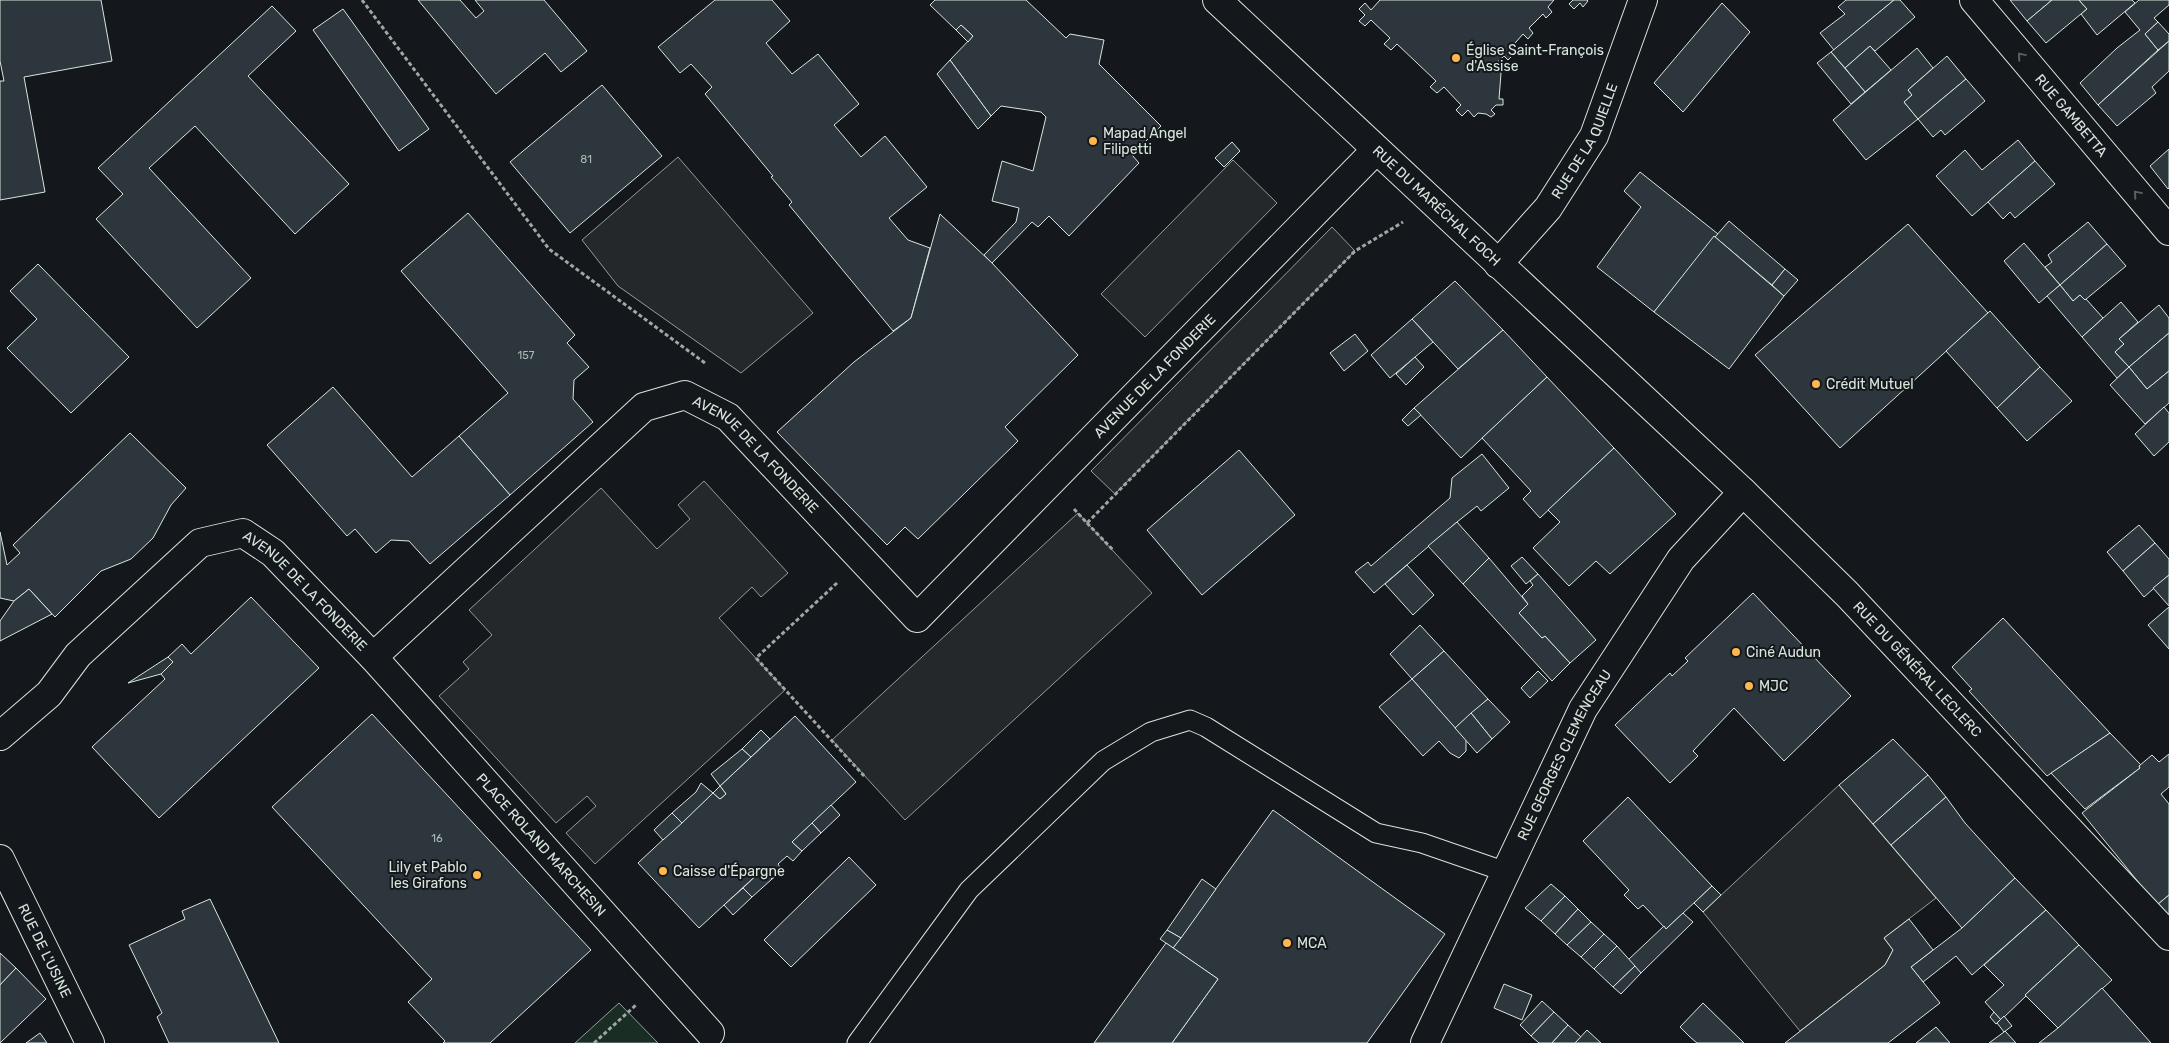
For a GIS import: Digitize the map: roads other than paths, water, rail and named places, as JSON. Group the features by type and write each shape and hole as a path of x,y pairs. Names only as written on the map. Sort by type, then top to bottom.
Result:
{"street":[{"name":"RUE DU MARÉCHAL FOCH","path":"1217,0 1656,412"},
{"name":"RUE DE LA QUIELLE","path":"1498,264 1548,208 1594,136 1643,0"},
{"name":"RUE GAMBETTA","path":"1974,0 2169,231"},
{"name":"AVENUE DE LA FONDERIE","path":"0,736 49,694 78,655 200,543 243,533 273,553 373,657 644,407 685,396 728,417 917,618 1376,150"},
{"name":"RUE DU GÉNÉRAL LECLERC","path":"1656,412 1743,492 1847,594 2169,936"},
{"name":"RUE GEORGES CLEMENCEAU","path":"1426,1043 1583,708 1681,559 1743,492"},
{"name":"PLACE ROLAND MARCHESIN","path":"373,657 710,1034"},
{"name":"RUE DE L'USINE","path":"0,859 90,1043"}],"lane":[{"path":"857,1043 969,890 1103,761 1151,732 1190,720 1206,727 1376,833 1422,843 1506,872"}],"place":[{"name":"Église Saint-François d'Assise","path":"1456,58"},
{"name":"Mapad Angel Filipetti","path":"1093,141"},
{"name":"Crédit Mutuel","path":"1816,384"},
{"name":"Ciné Audun","path":"1736,652"},
{"name":"MJC","path":"1749,686"},
{"name":"Caisse d'Épargne","path":"663,871"},
{"name":"Lily et Pablo les Girafons","path":"477,875"},
{"name":"MCA","path":"1287,943"}]}
